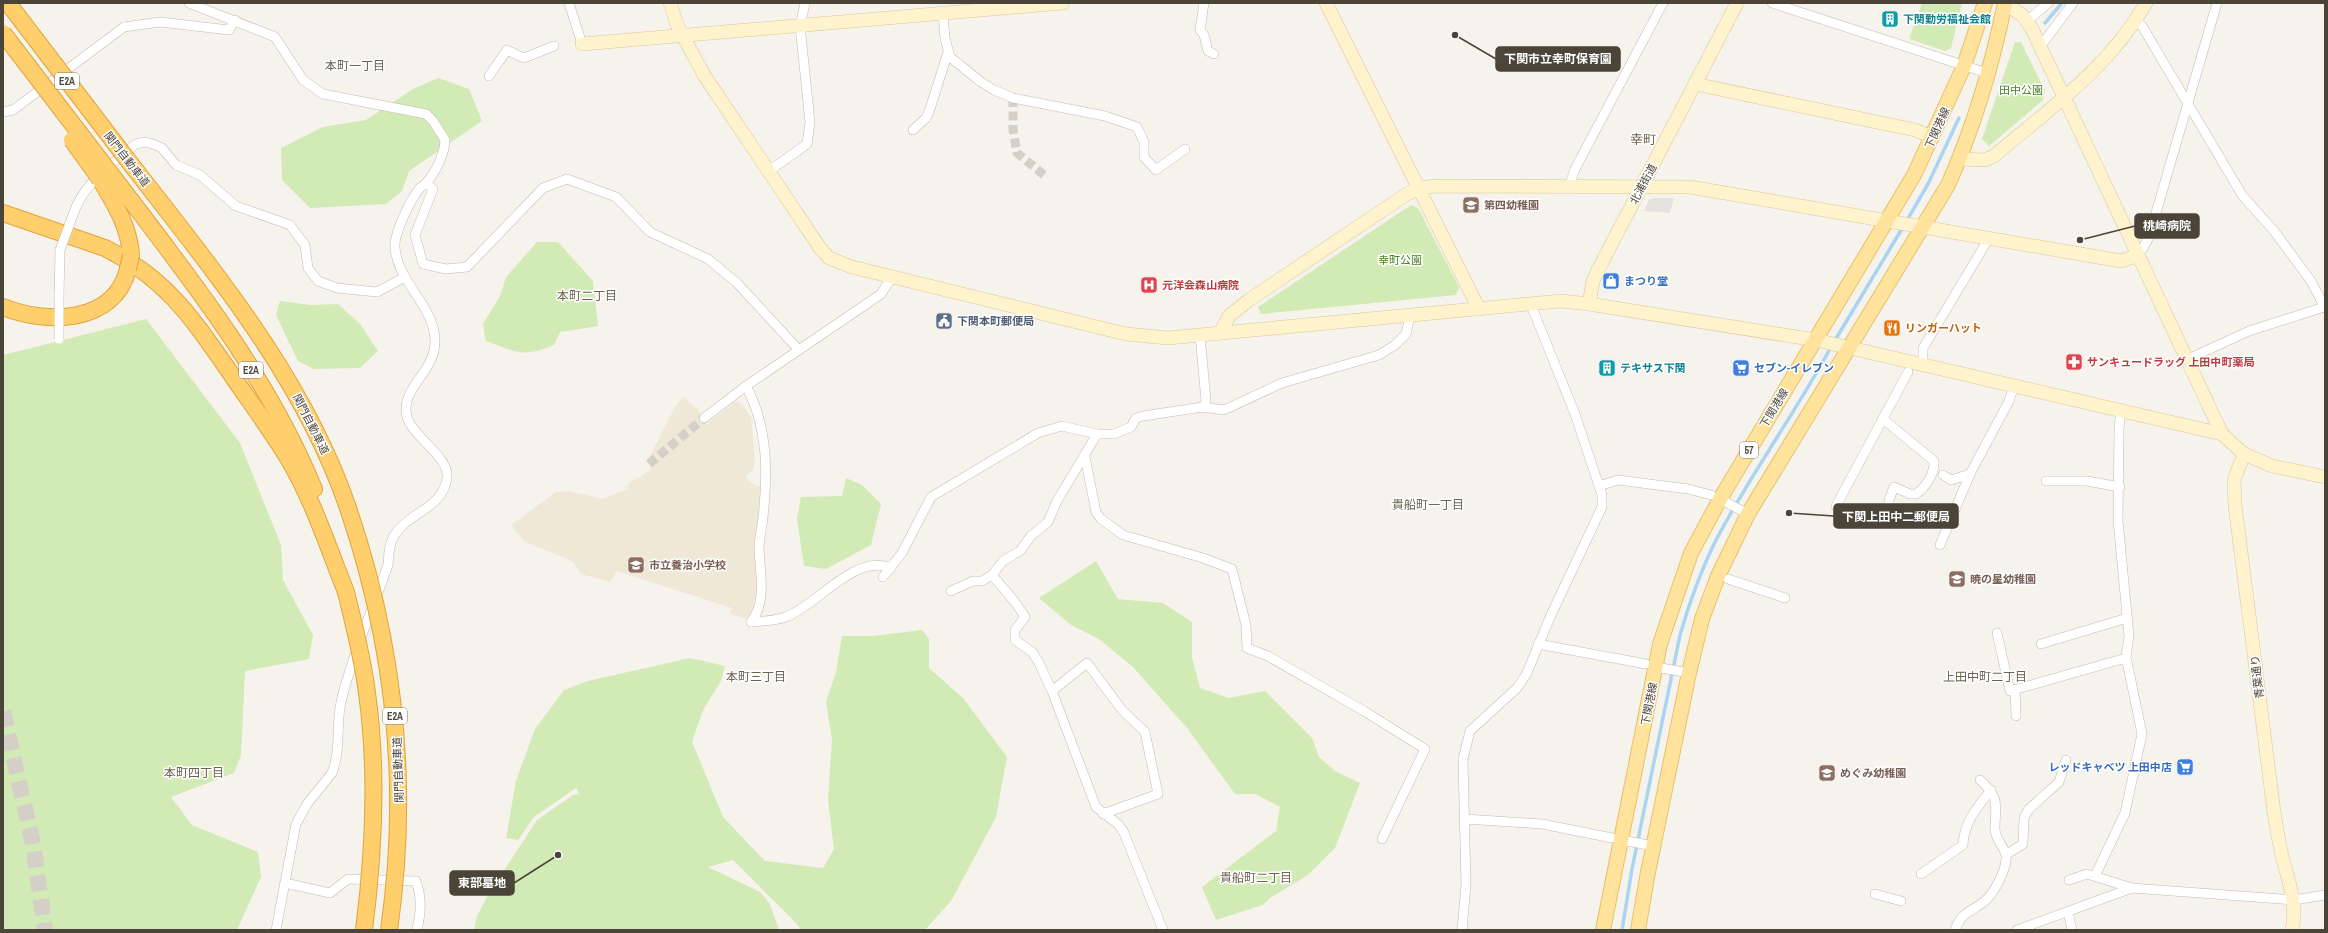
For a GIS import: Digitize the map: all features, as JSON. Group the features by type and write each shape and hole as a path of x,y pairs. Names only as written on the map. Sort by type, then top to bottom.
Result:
{"highway":[{"name":"関門自動車道","path":"8,3 219,278 280,368 314,427 348,508 372,587 384,638 394,705 399,794 398,847 389,930"},
{"path":"3,307 40,318 74,317 100,308 112,298 123,282 129,262 129,237 105,176 33,84 6,37"},
{"name":"関門自動車道","path":"105,176 195,285 232,338 282,422 304,463 318,498 346,592 367,693 372,744 374,794 364,930"},
{"path":"3,213 115,253 148,274 177,300 246,392 288,459 312,504 346,592"}],"main road":[{"name":"下関港線","path":"1638,930 1651,846 1685,672 1718,576 1745,512 1832,344 1933,137 1964,66 1985,3"},
{"name":"下関港線","path":"1604,930 1620,840 1660,644 1682,574 1703,529 1720,499 1919,227 1948,185 1960,159 1987,73 2005,3"}],"street":[{"path":"189,3 275,37 303,80 323,94 418,111 429,116 442,132 445,146 439,162 426,183 419,189 408,208 396,240 397,256 405,277 425,307 432,324 435,343 428,368 409,393 406,402 407,418 414,432 443,462 448,474 447,479 444,491 438,500 407,521 391,541 388,551 388,565 342,698 339,753 332,773 307,804 296,824 276,930"},
{"path":"569,3 582,44 1063,3"},
{"path":"670,3 682,36 704,75 820,248 829,258 852,267 1126,334 1168,338 1561,301 1588,304 1832,344 2222,434"},
{"path":"768,171 807,144 810,122 800,26 805,3"},
{"path":"1204,3 1200,30 1204,35 1208,51 1214,54"},
{"path":"1326,3 1479,308"},
{"path":"1569,187 1575,169 1663,3"},
{"name":"北浦街道","path":"1588,304 1593,281 1737,3"},
{"path":"1772,3 1987,73"},
{"path":"2005,3 2027,21 2065,96 2222,434 2244,454 2272,466 2325,477"},
{"path":"2027,21 2048,3"},
{"path":"2040,47 2073,3"},
{"path":"1960,159 1985,160 1994,156 2098,67 2116,47 2146,3"},
{"path":"1220,333 1229,316 1250,300 1407,194 1420,188 1436,186 1690,187 2121,261 2139,255 2149,237 2218,3"},
{"path":"912,130 926,118 929,112 948,52 943,13"},
{"path":"3,112 13,110 124,27 160,22 229,30 235,20"},
{"path":"2135,20 2142,26 2242,195 2274,231 2311,281 2325,308 2249,331 2188,359"},
{"path":"489,76 507,50 524,58 554,46"},
{"path":"948,52 976,78 1001,93 1013,98 1105,116 1137,127 1144,142 1144,157 1156,170 1185,149"},
{"path":"1695,84 1915,130 1933,137"},
{"path":"59,339 58,259 82,192 136,144 145,142 162,148 176,165 200,175 236,206 290,225 305,245 308,268 318,281 337,288 377,292 405,277"},
{"path":"426,183 433,189 415,236 423,264 446,269 467,267 543,188 567,179 616,197 650,232 708,259 738,283 799,350"},
{"path":"1923,365 1923,348 1989,238"},
{"path":"704,418 746,386 881,294 892,277"},
{"path":"1462,930 1466,885 1462,758 1470,731 1520,684 1526,675 1567,579 1602,507 1599,486 1575,414 1531,305"},
{"path":"883,577 902,553 931,497 1038,433 1062,426 1097,434 1114,434 1128,429 1136,418 1143,416 1203,407 1224,410 1282,383 1379,355 1402,339 1406,334 1410,316"},
{"path":"1200,335 1206,401 1203,407"},
{"path":"1836,506 1908,372"},
{"path":"746,386 759,414 766,474 759,543 762,584 757,614 752,622 787,617 861,568 882,564 891,568"},
{"path":"1940,545 1970,474 2009,400 2014,386"},
{"path":"2095,876 2125,813 2142,742 2141,725 2126,658 2129,636 2119,534 2119,428 2121,410"},
{"path":"1883,419 1934,461 1933,475 1916,494 1910,494 1894,487 1888,500 1888,517"},
{"path":"951,590 973,581 982,580 992,575 1003,561 1020,551 1031,536 1048,522 1057,501 1085,457 1097,434"},
{"name":"青葉通り","path":"2244,454 2234,480 2235,505 2274,812 2281,851 2294,900 2295,919 2292,930"},
{"path":"1085,457 1096,512 1116,531 1123,535 1203,558 1232,569 1246,625 1247,648 1268,656 1364,711 1424,749 1382,839"},
{"path":"1943,474 1951,480 1970,474"},
{"path":"1599,486 1618,480 1688,489 1720,499 1745,512"},
{"path":"2046,481 2087,481 2120,487"},
{"path":"992,575 1015,602 1025,617 1015,630 1015,640 1032,652 1052,691 1096,807 1119,825 1124,833 1163,930"},
{"path":"1728,580 1785,598"},
{"path":"2041,644 2127,618"},
{"path":"1997,633 2010,691 2126,658"},
{"path":"1538,644 1685,672"},
{"path":"1052,691 1087,663 1122,710 1139,724 1147,736 1158,794 1103,814"},
{"path":"2015,689 2016,716"},
{"path":"2007,854 2023,844 2024,818 2028,810 2059,782 2066,760"},
{"path":"1955,930 1964,914 1988,898 2006,861 2007,854 1996,836 1997,806 1991,790 1980,780"},
{"path":"1921,874 1963,845 1964,833 1968,820 1991,790"},
{"path":"1465,819 1542,824 1651,846"},
{"path":"2069,880 2087,874 2132,888 2294,900 2325,895"},
{"path":"285,883 330,894 348,879 416,881 420,893 421,904 417,930"},
{"path":"2017,930 2030,927 2132,888"},
{"path":"1875,894 1901,902"},
{"path":"2068,912 2072,930"}],"shaded area":[{"path":"1653,198 1674,198 1670,213 1644,211 1649,200"},
{"path":"683,397 698,410 707,424 736,401 742,404 751,417 755,459 753,469 745,478 756,486 761,486 755,563 759,587 751,617 747,619 730,613 732,608 617,571 610,582 581,574 574,562 524,541 511,525 556,492 569,491 603,499 627,489 629,483 649,471 652,467 647,462 675,407"}],"green space":[{"path":"1922,3 1962,3 1951,48 1945,51 1909,39"},
{"name":"田中公園","path":"2015,42 2021,42 2045,91 2043,100 1989,146 1982,139"},
{"path":"438,78 469,89 482,121 409,171 402,191 386,204 310,208 282,180 281,148 323,127 366,120 413,89"},
{"name":"幸町公園","path":"1411,205 1418,208 1459,287 1456,295 1261,314 1258,307"},
{"path":"537,242 558,242 593,281 598,326 560,332 554,345 543,349 527,352 513,351 486,341 483,324 500,296 506,277"},
{"path":"280,301 311,305 338,304 360,324 378,351 360,368 314,369 298,361 276,315"},
{"path":"146,319 240,443 281,545 283,580 313,635 309,659 245,671 241,755 234,773 171,797 192,825 258,852 261,877 237,930 3,930 3,355"},
{"path":"846,478 862,485 881,504 871,545 826,569 804,566 797,519 801,497 842,496"},
{"path":"1096,561 1118,599 1163,603 1192,622 1192,658 1200,688 1229,698 1265,691 1312,738 1319,757 1335,771 1360,783 1335,848 1308,875 1270,898 1263,905 1216,920 1202,887 1276,831 1280,807 1255,794 1235,794 1187,728 1133,667 1099,639 1071,625 1039,598"},
{"path":"922,630 929,639 929,668 963,698 1007,757 996,817 951,901 925,930 800,930 799,926 733,860 708,867 760,892 770,904 779,930 474,930 477,916 488,895 537,820 573,795 579,794 576,788 534,817 518,840 506,838 516,781 535,729 564,690 588,681 690,658 725,666 721,681 703,710 692,742 723,817 765,861 823,868 834,849 828,800 832,740 826,701 836,672 842,636 873,636"}],"waterway":[{"path":"2045,23 2062,3"},
{"path":"1906,222 1928,184 1959,118"},
{"path":"1834,342 1903,227"},
{"path":"1622,930 1632,869 1680,635 1695,589 1714,544 1742,494 1831,347"}],"tunnel":[{"path":"1013,98 1013,130 1017,153 1044,175"},
{"path":"649,464 704,418"},
{"path":"3,711 33,844 45,930"}],"place":[{"name":"下関勤労福祉会館","path":"1890,19"},
{"name":"下関市立幸町保育園","path":"1455,35"},
{"name":"第四幼稚園","path":"1471,205"},
{"name":"桃崎病院","path":"2080,240"},
{"name":"まつり堂","path":"1611,281"},
{"name":"元洋会森山病院","path":"1149,285"},
{"name":"下関本町郵便局","path":"944,321"},
{"name":"リンガーハット","path":"1892,328"},
{"name":"サンキュードラッグ 上田中町薬局","path":"2074,362"},
{"name":"テキサス下関","path":"1607,368"},
{"name":"セブン-イレブン","path":"1741,368"},
{"name":"下関上田中二郵便局","path":"1789,513"},
{"name":"市立養治小学校","path":"636,565"},
{"name":"暁の星幼稚園","path":"1957,579"},
{"name":"レッドキャベツ 上田中店","path":"2185,767"},
{"name":"めぐみ幼稚園","path":"1827,773"},
{"name":"東部墓地","path":"558,855"}],"district":[{"name":"本町一丁目","path":"355,66"},
{"name":"幸町","path":"1643,139"},
{"name":"本町二丁目","path":"587,296"},
{"name":"貴船町一丁目","path":"1428,505"},
{"name":"本町三丁目","path":"756,677"},
{"name":"上田中町二丁目","path":"1985,677"},
{"name":"本町四丁目","path":"194,773"},
{"name":"貴船町二丁目","path":"1256,878"}]}
